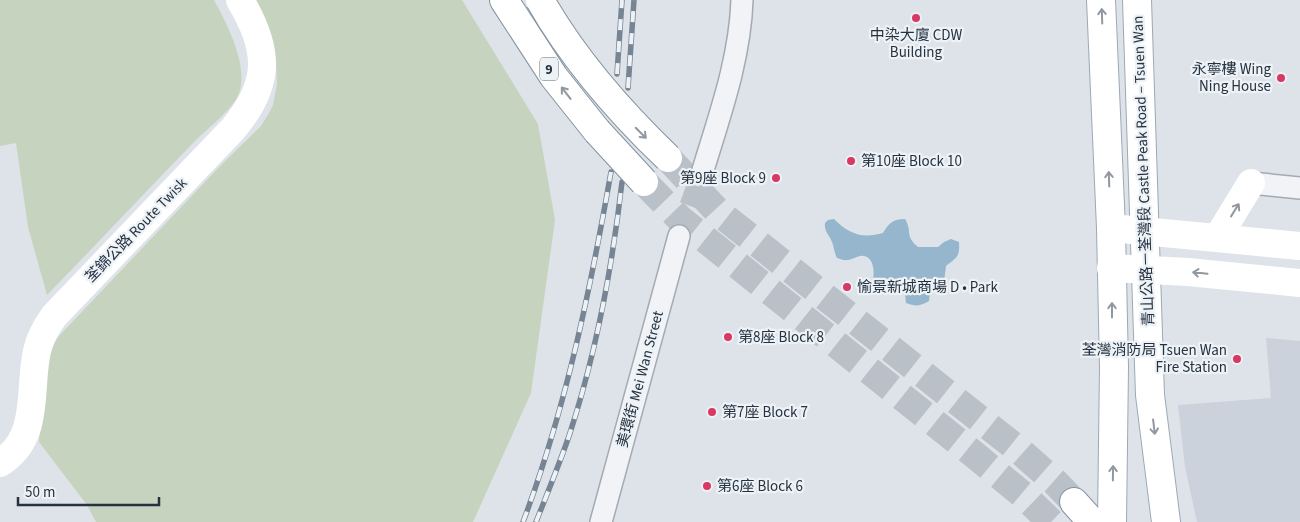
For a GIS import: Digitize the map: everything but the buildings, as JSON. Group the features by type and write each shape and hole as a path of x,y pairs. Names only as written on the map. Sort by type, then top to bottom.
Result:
{"main road":[{"name":"荃錦公路 Route Twisk","path":"0,464 19,445 28,424 33,400 37,352 43,333 54,316 233,129 246,114 255,98 261,78 262,57 257,34 240,0"},
{"name":"9","path":"540,0 564,38 616,106 668,158"},
{"path":"1101,0 1114,367 1112,522"},
{"name":"青山公路－荃灣段 Castle Peak Road – Tsuen Wan","path":"1138,0 1150,395 1166,522"},
{"name":"9","path":"505,2 545,64 578,108 612,149 644,182"},
{"path":"1218,237 1251,183"},
{"path":"1110,228 1300,246"},
{"path":"1111,268 1188,272 1300,283"}],"street":[{"path":"702,170 734,62 741,20 742,0"},
{"path":"1251,183 1300,188"},
{"name":"美環街 Mei Wan Street","path":"602,522 679,236"}],"shaded area":[{"path":"1266,338 1300,341 1300,522 1197,522 1185,467 1178,405 1271,398"}],"green space":[{"path":"0,0 214,0 225,20 241,68 240,90 233,103 47,295 28,227 16,143 0,146"},
{"path":"254,0 462,0 538,124 555,220 531,393 473,522 96,522 87,505 39,442 44,364 50,349 59,336 221,165 261,126 273,105 277,84 276,61"}],"water":[{"path":"834,219 856,234 875,235 883,233 892,222 905,219 911,239 918,247 938,247 951,239 959,242 959,251 955,258 946,266 942,285 935,283 931,286 929,301 918,305 909,304 906,303 904,286 900,280 892,279 877,284 873,280 873,267 868,258 860,256 843,260 837,258 825,226 828,220"}],"pier":[{"path":"1254,225 1300,227 1300,310 1245,304"}],"tunnel":[{"path":"668,158 718,212 1020,451 1074,502"},
{"path":"679,236 703,170"},
{"path":"644,182 680,219 976,456 1023,495 1051,522"}],"railway":[{"path":"617,74 622,0"},
{"path":"628,88 634,0"},
{"path":"523,522 552,436 564,393 585,305 611,172"},
{"path":"536,522 569,436 595,343 608,279 622,182"}],"place":[{"name":"中染大廈 CDW Building","path":"916,18"},
{"name":"永寧樓 Wing Ning House","path":"1281,78"},
{"name":"第10座 Block 10","path":"851,161"},
{"name":"第9座 Block 9","path":"776,178"},
{"name":"愉景新城商場 D • Park","path":"847,287"},
{"name":"第8座 Block 8","path":"728,337"},
{"name":"荃灣消防局 Tsuen Wan Fire Station","path":"1237,359"},
{"name":"第7座 Block 7","path":"712,412"},
{"name":"第6座 Block 6","path":"707,486"}]}
